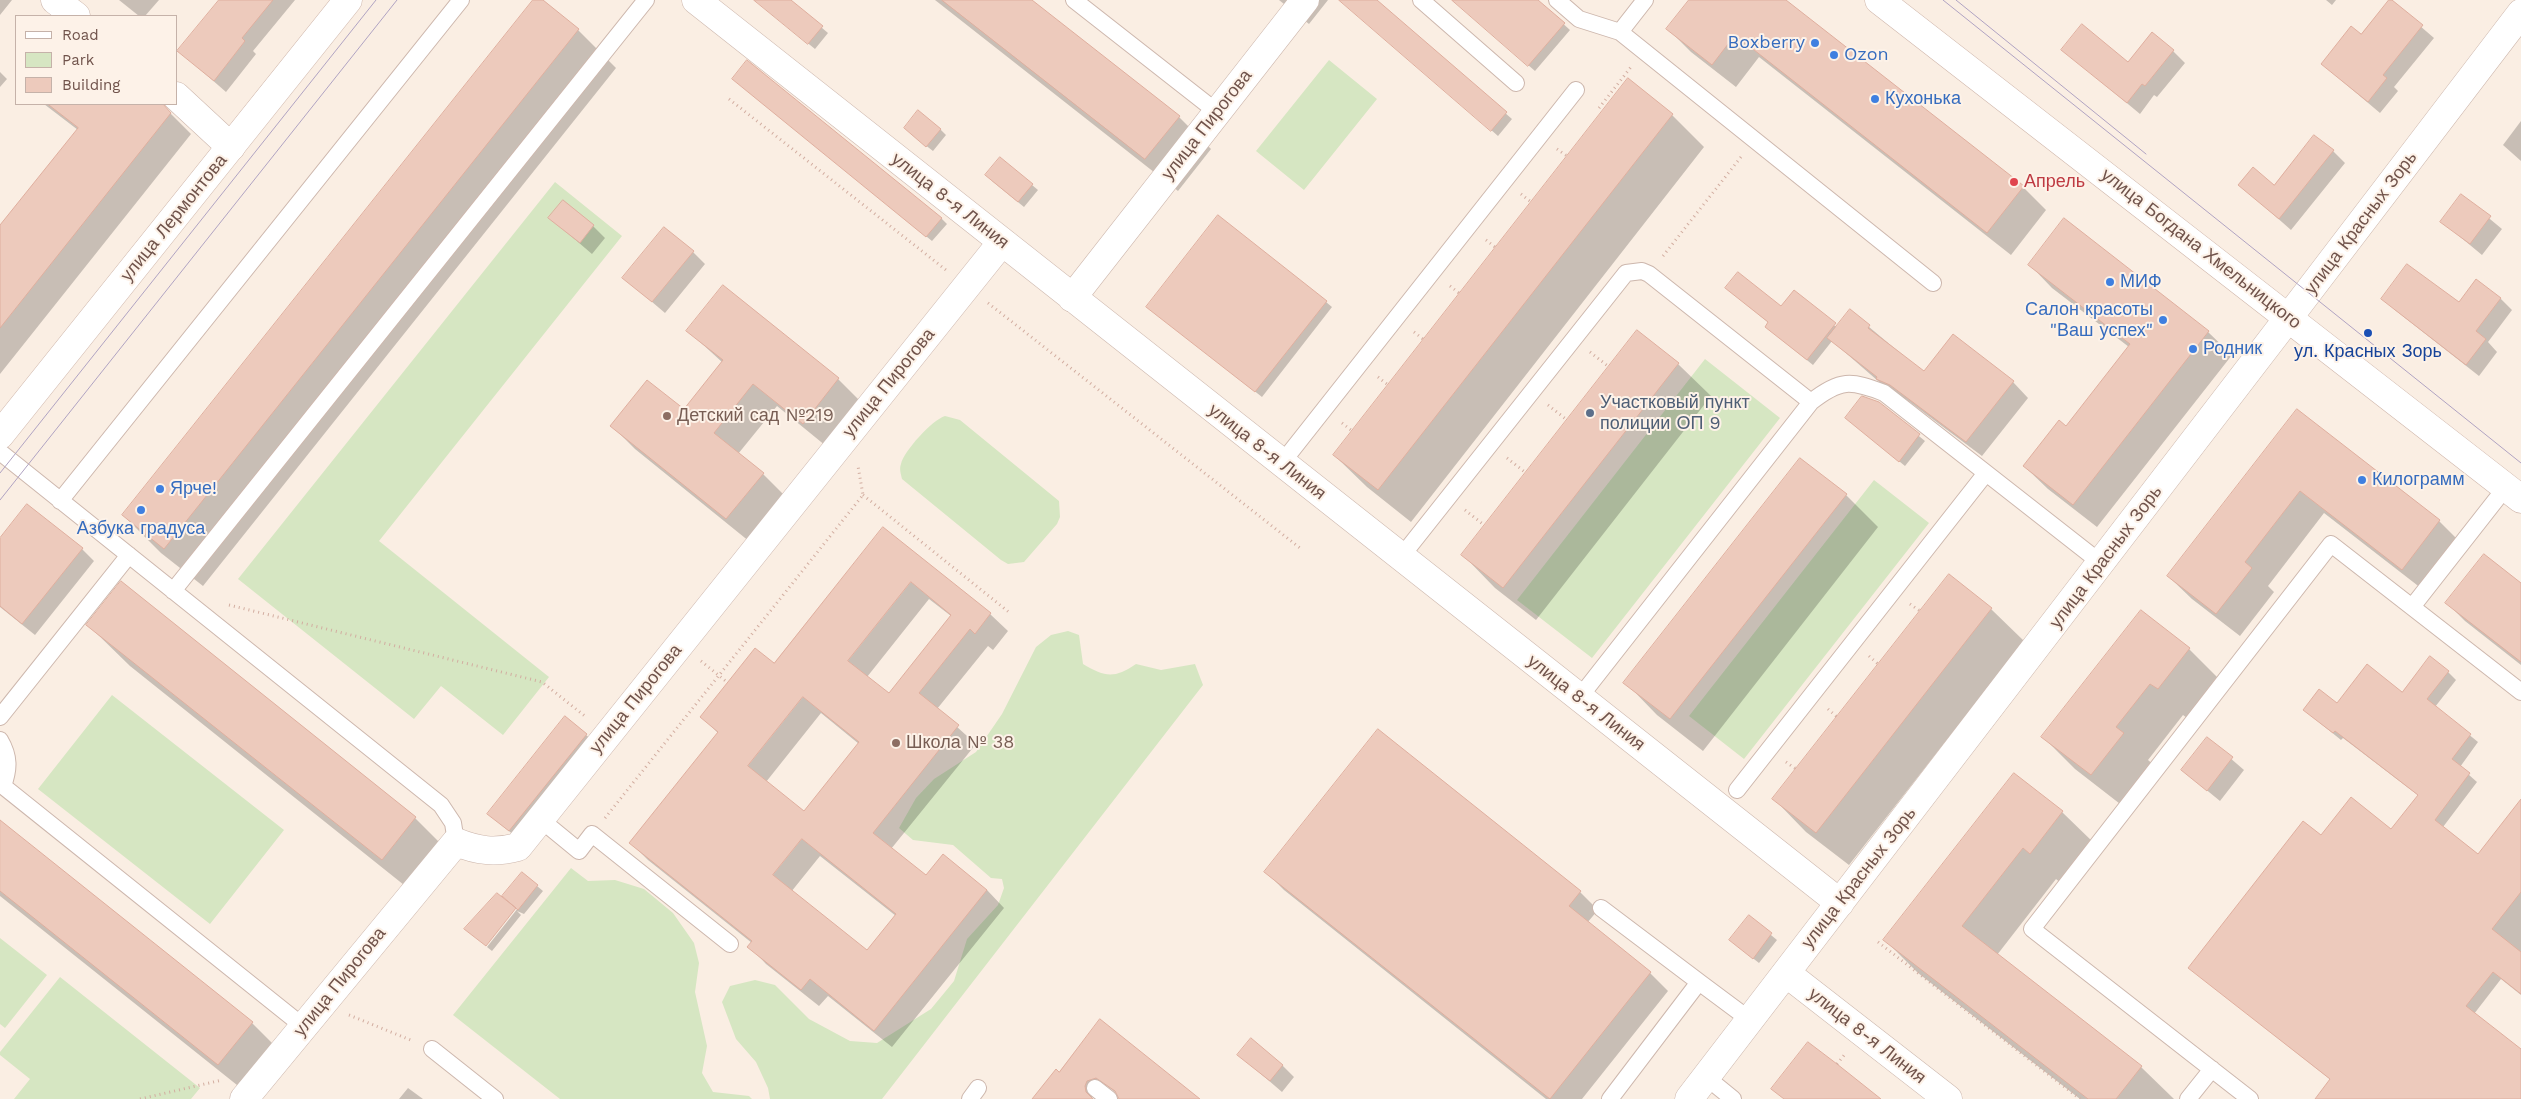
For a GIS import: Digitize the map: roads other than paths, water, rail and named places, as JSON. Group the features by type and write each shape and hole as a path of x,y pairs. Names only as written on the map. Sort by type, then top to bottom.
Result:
{"street":[{"path":"55,0 75,15"},
{"name":"улица Лермонтова","path":"0,435 348,0"},
{"name":"улица 8-я Линия","path":"696,0 1281,464 1840,903"},
{"name":"улица Пирогова","path":"1072,298 1305,0"},
{"name":"улица Богдана Хмельницкого","path":"1879,0 2513,493"},
{"name":"улица Красных Зорь","path":"1689,1099 2521,13"},
{"path":"178,98 231,147"},
{"name":"улица Пирогова","path":"244,1099 456,842 478,851 500,852 518,847 1002,242"},
{"name":"улица 8-я Линия","path":"1786,973 1948,1099"}],"lane":[{"path":"60,501 460,0"},
{"path":"173,591 646,0"},
{"path":"1074,0 1218,112"},
{"path":"1421,0 1516,82"},
{"path":"1557,0 1579,19 1620,32 1933,283"},
{"path":"1620,32 1645,0"},
{"path":"1281,464 1576,90"},
{"path":"1401,557 1620,278 1626,273 1634,270 1649,274 1811,402"},
{"path":"1579,698 1811,402 1829,387 1858,383 1884,393 2101,563"},
{"path":"0,452 441,804 453,823 456,842"},
{"path":"1737,790 1986,473"},
{"path":"2412,607 2513,493"},
{"path":"2250,1099 2032,929 2331,544 2521,692"},
{"path":"0,717 129,556"},
{"path":"0,740 8,756 8,772 3,786 304,1027"},
{"path":"540,820 579,851 592,834 730,944"},
{"path":"1601,908 1750,1020"},
{"path":"1610,1099 1698,982"},
{"path":"432,1048 495,1099"},
{"path":"2188,1099 2212,1069"},
{"path":"1706,1078 1733,1099"},
{"path":"1095,1088 1109,1099"}],"tram line":[{"path":"0,473 376,0"},
{"path":"0,500 397,0"},
{"path":"1943,0 2521,463"},
{"path":"1956,0 2146,154"}],"place":[{"name":"Boxberry","path":"1815,43"},
{"name":"Ozon","path":"1834,55"},
{"name":"Кухонька","path":"1875,99"},
{"name":"Апрель","path":"2014,182"},
{"name":"МИФ","path":"2110,282"},
{"name":"Салон красоты \"Ваш успех\"","path":"2163,320"},
{"name":"ул. Красных Зорь","path":"2368,333"},
{"name":"Родник","path":"2193,349"},
{"name":"Участковый пункт полиции ОП 9","path":"1590,413"},
{"name":"Детский сад №219","path":"667,416"},
{"name":"Килограмм","path":"2362,480"},
{"name":"Ярче!","path":"160,489"},
{"name":"Азбука градуса","path":"141,510"},
{"name":"Школа № 38","path":"896,743"}]}
